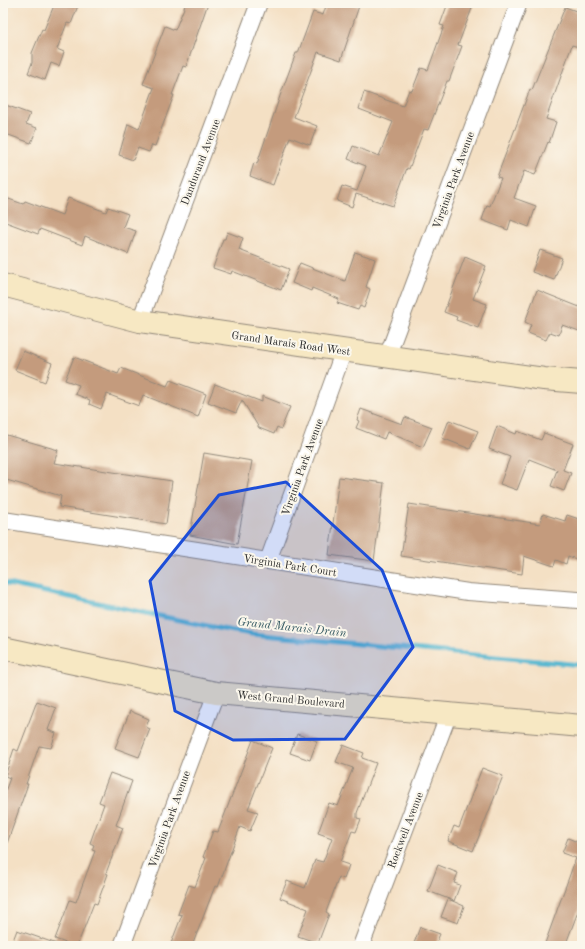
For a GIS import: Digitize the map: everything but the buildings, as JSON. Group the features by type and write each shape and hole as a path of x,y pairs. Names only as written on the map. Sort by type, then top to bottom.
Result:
{"street":[{"name":"Dandurand Avenue","path":"140,321 259,3"},
{"name":"Virginia Park Avenue","path":"387,357 519,3"},
{"name":"Grand Marais Road West","path":"3,285 140,321 544,379 582,382"},
{"name":"Virginia Park Avenue","path":"268,561 344,350"},
{"name":"Virginia Park Court","path":"3,520 468,592 578,600"},
{"name":"West Grand Boulevard","path":"3,648 216,693 582,726"},
{"name":"Virginia Park Avenue","path":"122,946 216,693"},
{"name":"Rockwell Avenue","path":"361,946 449,713"}],"highlighted area":[{"path":"286,482 382,570 413,647 345,739 233,740 175,711 150,581 219,495"}],"waterway":[{"name":"Grand Marais Drain","path":"3,583 252,634 582,665"}]}
